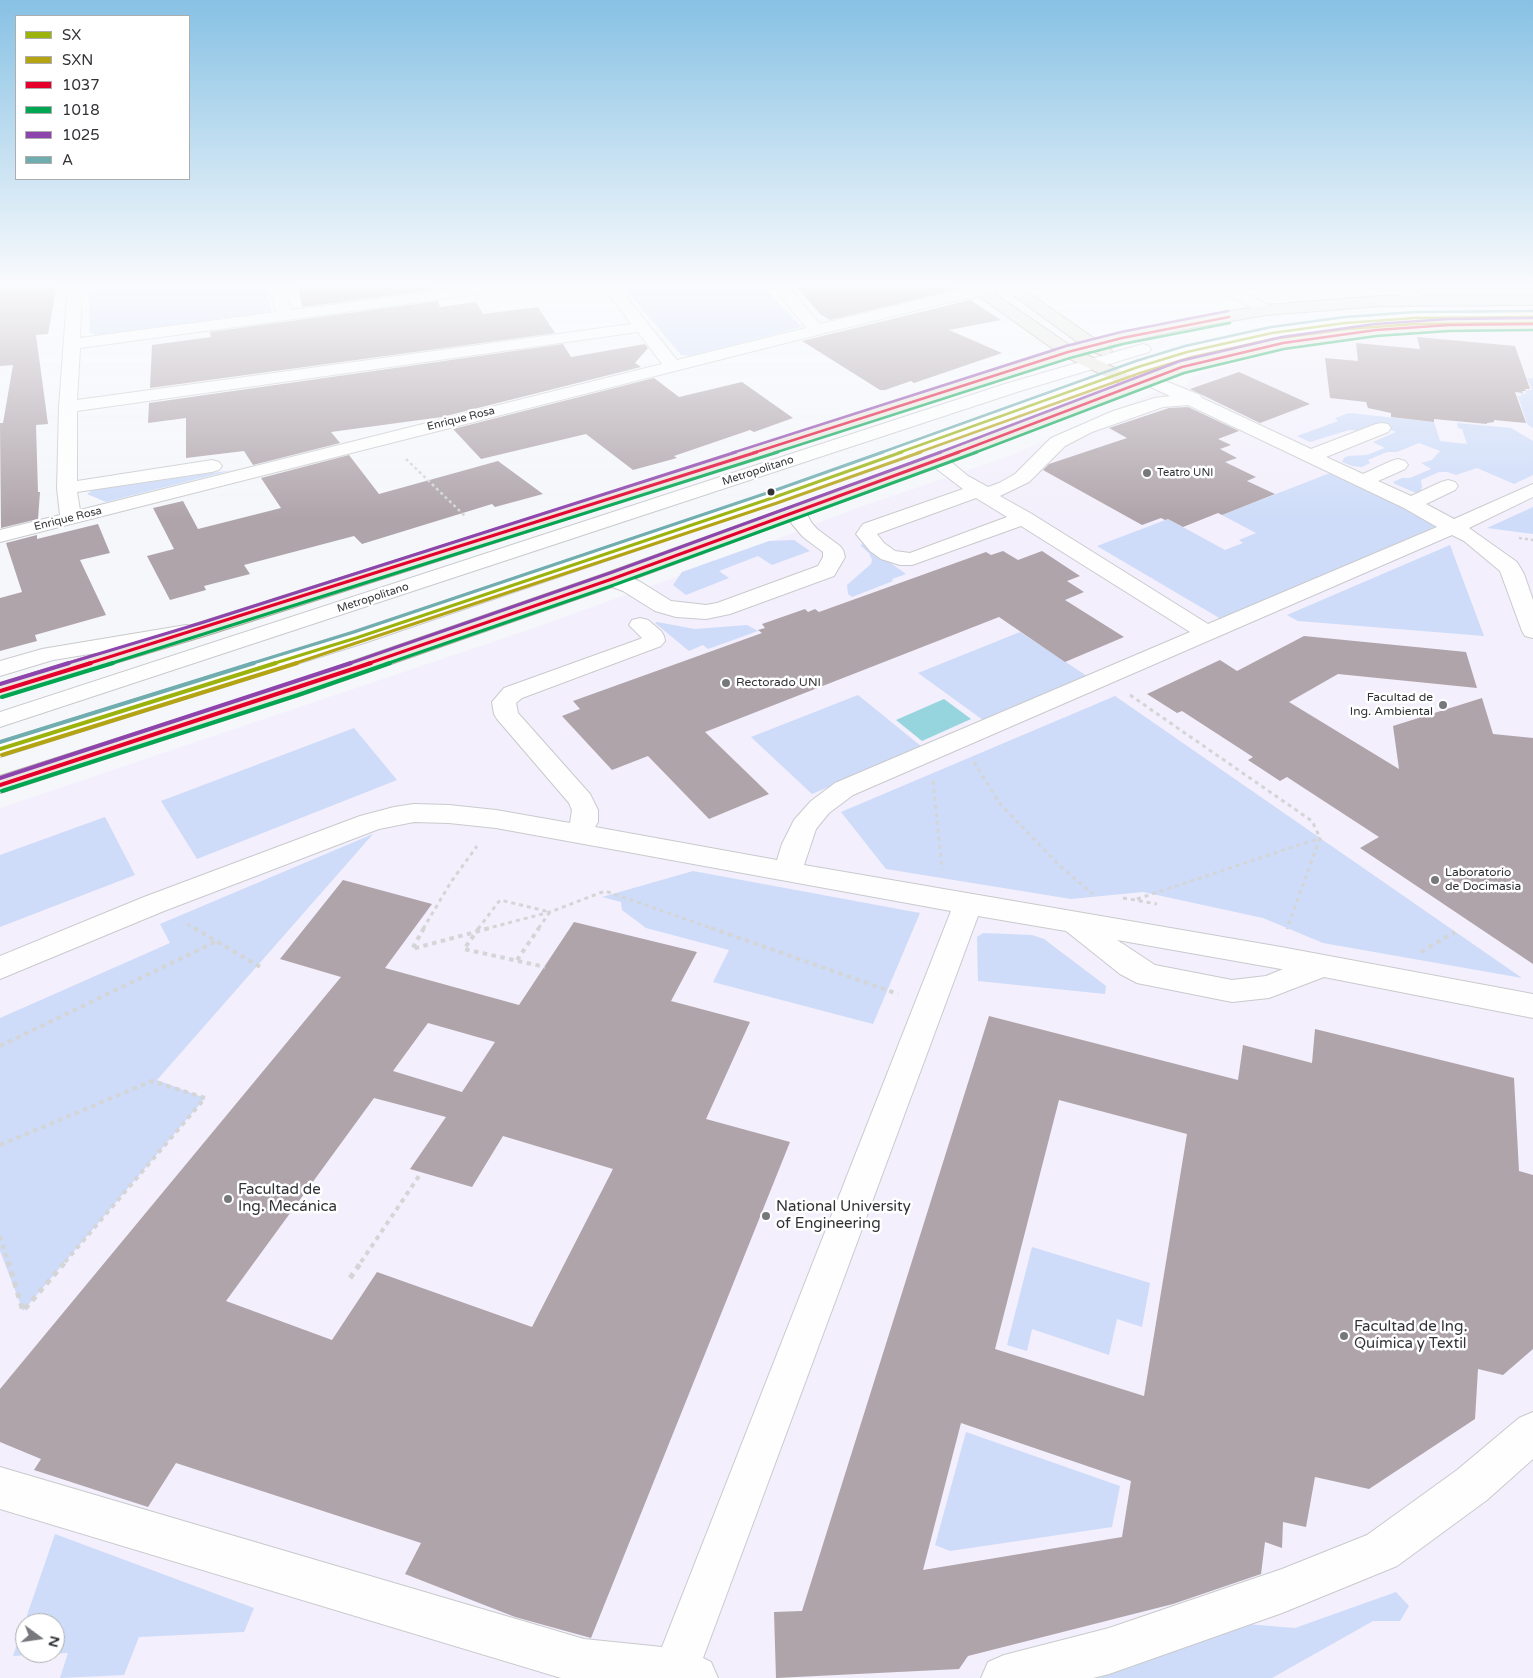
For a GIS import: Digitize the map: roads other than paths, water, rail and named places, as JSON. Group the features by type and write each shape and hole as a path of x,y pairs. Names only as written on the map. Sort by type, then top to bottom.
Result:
{"main road":[{"path":"0,691 203,629 1036,362"},
{"path":"0,785 296,689 612,579 936,460 1135,373 1190,362"}],"street":[{"path":"71,362 67,488 71,518"},
{"path":"68,407 389,362"},
{"path":"670,362 673,366"},
{"name":"Enrique Rosa","path":"0,536 688,362"},
{"name":"Metropolitano","path":"0,720 1014,386 1071,362"},
{"name":"Metropolitano","path":"1110,362 1135,373"},
{"name":"Metropolitano","path":"1135,373 1154,362"},
{"name":"Metropolitano","path":"0,749 356,638 775,497 1164,362"},
{"path":"1135,373 1194,399 1362,480 1454,527 1490,551 1509,567 1533,630"},
{"path":"1025,518 912,559 900,559 888,555 866,534 870,528 983,492 1006,487 1022,478 1058,442 1086,428 1161,402 1194,399"},
{"path":"1311,456 1382,428"},
{"path":"936,460 961,480 1025,518 1207,633"},
{"path":"67,488 250,461 268,461 274,463 275,466"},
{"path":"1362,480 1398,465"},
{"path":"1411,504 1448,486"},
{"path":"788,870 804,826 820,807 844,789 1454,527 1533,490"},
{"path":"612,579 631,586 663,606 676,610 706,612 722,609 826,571 834,557 832,550 810,533 802,524 797,512"},
{"path":"578,833 585,816 581,800 506,714 504,702 514,693 653,641 653,636 640,625"},
{"path":"0,668 50,654 203,629"},
{"path":"0,968 154,904 370,822 414,813 449,814 496,819 578,833 1073,923 1281,958 1533,1006"},
{"path":"0,1488 584,1662 685,1675 931,1005 955,902"},
{"path":"1073,923 1131,966 1148,975 1174,981 1232,990 1252,990 1268,987 1322,966"},
{"path":"1004,1678 1109,1651 1282,1591 1382,1551 1472,1485 1533,1432"}],"place":[{"name":"Teatro UNI","path":"1147,473"},
{"name":"Rectorado UNI","path":"726,683"},
{"name":"Facultad de Ing. Ambiental","path":"1443,705"},
{"name":"Laboratorio de Docimasia","path":"1435,880"},
{"name":"Facultad de Ing. Mecánica","path":"228,1199"},
{"name":"National University of Engineering","path":"766,1216"},
{"name":"Facultad de Ing. Química y Textil","path":"1344,1336"}]}
